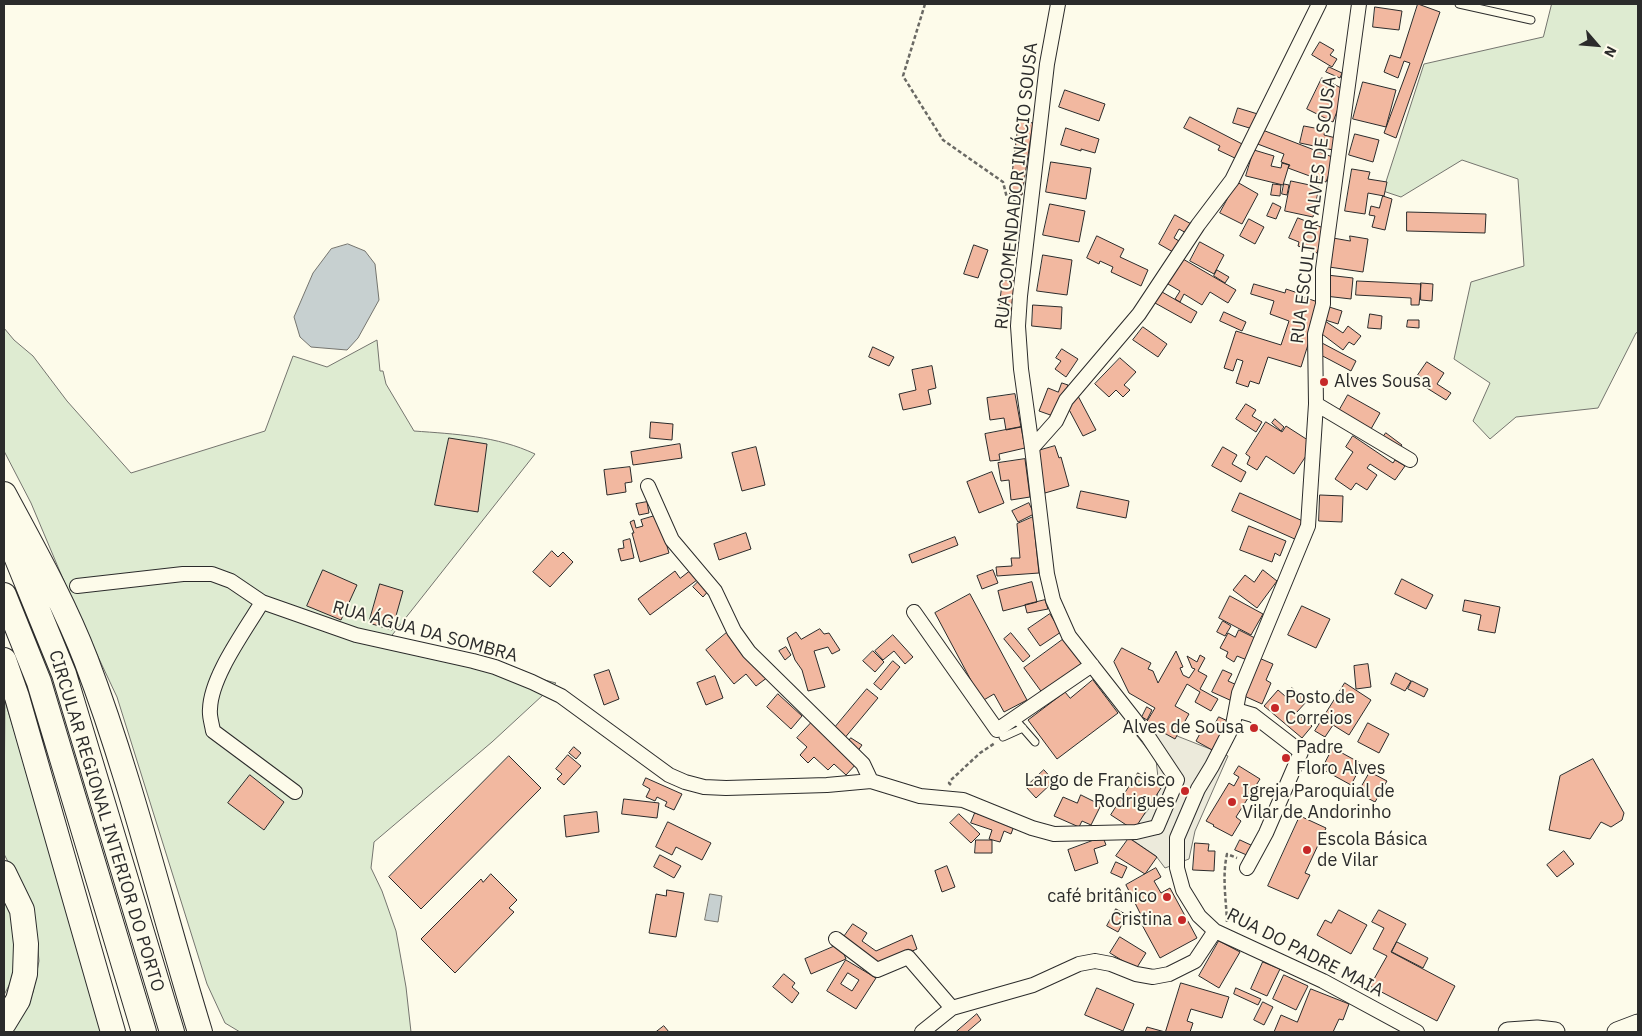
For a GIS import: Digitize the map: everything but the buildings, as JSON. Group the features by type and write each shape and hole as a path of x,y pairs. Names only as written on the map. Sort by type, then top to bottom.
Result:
{"highway":[{"path":"4,494 51,583 85,659 115,742 200,1032"},
{"name":"CIRCULAR REGIONAL INTERIOR DO PORTO","path":"4,526 64,674 172,1032"},
{"name":"CIRCULAR REGIONAL INTERIOR DO PORTO","path":"4,595 39,682 144,1032"},
{"path":"4,660 20,707 113,1032"},
{"path":"4,873 22,910 26,944 25,974 18,1000 4,1023"},
{"path":"186,988 203,1018 216,1032"}],"main road":[{"path":"1617,1032 1638,1024"},
{"path":"1508,1032 1537,1030 1555,1032"}],"street":[{"name":"RUA COMENDADOR INÁCIO SOUSA","path":"1058,4 1048,64 1030,208 1018,326 1021,369 1047,574 1051,594 1070,636 1150,738 1177,780"},
{"path":"1032,448 1056,421 1066,400 1139,314 1198,225 1232,180 1319,4"},
{"name":"RUA ESCULTOR ALVES DE SOUSA","path":"1198,789 1233,725 1239,693 1308,526 1316,404 1315,334 1323,304 1323,269 1359,4"},
{"path":"1316,404 1410,460"},
{"path":"648,486 672,540 715,591 741,642 863,764 871,782"},
{"name":"RUA ÁGUA DA SOMBRA","path":"77,586 183,574 212,574 231,581 262,602 356,635 495,667 532,682 560,696 669,775 704,787 827,785 871,782 920,796 963,800 1032,828 1054,834 1136,832 1157,827"},
{"path":"262,602 220,672 212,690 211,717 214,731 295,792"},
{"path":"914,612 998,730 1019,723 1092,665"},
{"path":"1236,710 1253,715 1301,752 1266,833 1248,866"},
{"path":"1177,780 1198,789 1178,838 1157,827 1177,780"},
{"name":"RUA DO PADRE MAIA","path":"1178,838 1177,868 1183,890 1199,916 1221,933 1323,981 1417,1032"},
{"path":"922,1032 952,1008 1032,985 1080,964 1095,961 1111,964 1136,974 1153,978 1169,974 1195,960 1221,933"},
{"path":"836,939 876,970 908,957 952,1008"}],"lane":[{"path":"1459,4 1531,20"},
{"path":"1004,737 1019,723 1035,742"}],"path":[{"path":"925,4 903,76 943,140 1003,182 1007,198 1030,208"},
{"path":"951,780 980,753 1004,737"},
{"path":"1221,933 1223,879 1227,854 1248,866"}],"green space":[{"path":"1552,4 1638,4 1638,332 1598,408 1516,417 1490,439 1473,421 1490,383 1454,359 1471,282 1524,266 1518,179 1462,160 1401,197 1383,191 1424,64 1543,37"},
{"path":"4,328 14,340 33,356 67,401 131,473 265,431 293,356 327,367 377,340 380,371 383,371 386,384 414,431 491,440 506,443 535,454 389,639 556,683 492,742 374,842 371,868 382,891 396,931 406,987 411,1032 240,1032 225,1023 207,984 117,697 77,612 31,503 4,451"},
{"path":"5,701 107,1032 10,1032 19,1020 33,992 39,961 36,929 22,889 4,854"},
{"path":"4,881 12,896 20,964 4,995"}],"shaded area":[{"path":"348,244 365,251 375,264 379,300 358,338 347,350 311,347 300,337 294,317 313,273 331,249"},
{"name":"Largo de Francisco Rodrigues","path":"1149,725 1228,756 1195,831 1189,859 1165,868 1156,856 1131,839 1133,827 1157,797 1159,786 1156,760 1137,736"},
{"path":"710,894 722,896 718,922 705,920"}],"place":[{"name":"Alves Sousa","path":"1324,382"},
{"name":"Posto de Correios","path":"1275,708"},
{"name":"Alves de Sousa","path":"1254,728"},
{"name":"Padre Floro Alves","path":"1286,758"},
{"name":"Largo de Francisco Rodrigues","path":"1185,791"},
{"name":"Igreja Paroquial de Vilar de Andorinho","path":"1232,802"},
{"name":"Escola Básica de Vilar","path":"1307,850"},
{"name":"café britânico","path":"1167,897"},
{"name":"Cristina","path":"1182,920"}]}
